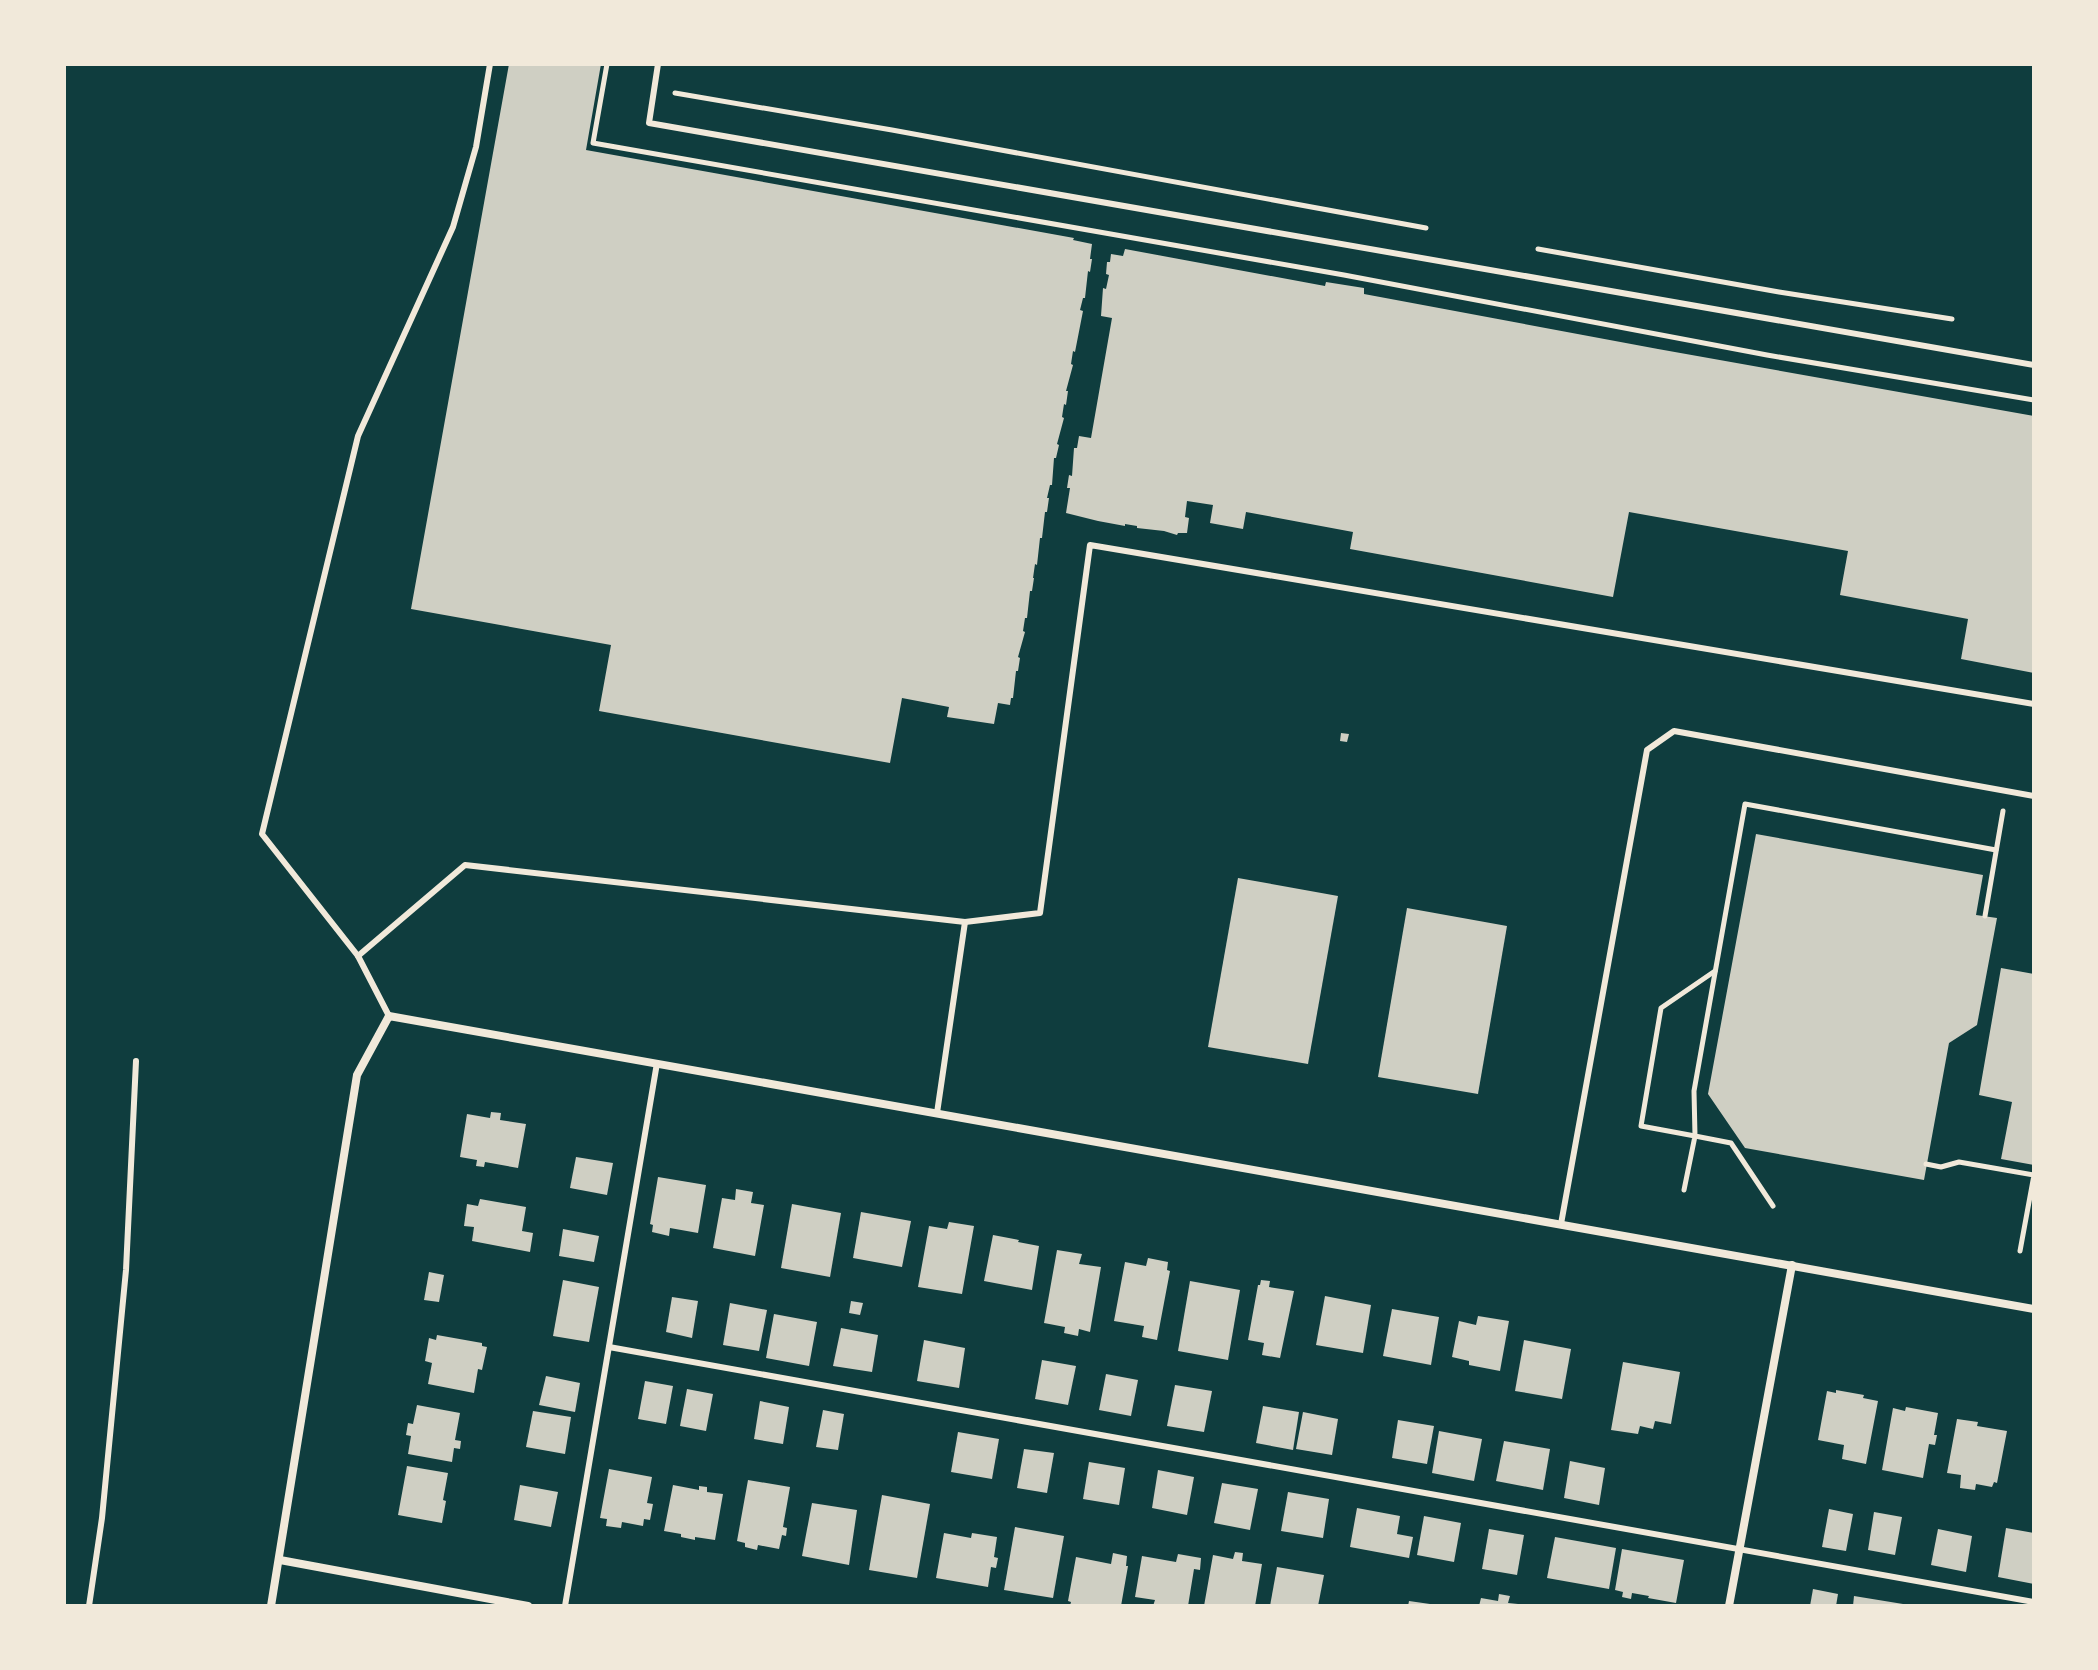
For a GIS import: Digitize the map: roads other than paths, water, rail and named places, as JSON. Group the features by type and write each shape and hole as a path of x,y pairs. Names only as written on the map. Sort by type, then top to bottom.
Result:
{"street":[{"path":"271,1606 357,1075 389,1016 2034,1309"},
{"path":"1729,1606 1792,1265"},
{"path":"280,1560 528,1606"}],"lane":[{"path":"389,1016 358,956 262,834 358,436 453,227 476,147 490,64"},
{"path":"658,64 649,123 2034,365"},
{"path":"358,956 465,865 965,922 1040,913 1090,545 2034,704"},
{"path":"1561,1224 1647,750 1674,731 2034,796"},
{"path":"937,1113 965,922"},
{"path":"89,1606 102,1518 126,1270 136,1061"},
{"path":"565,1606 657,1063"},
{"path":"609,1347 2034,1602"}]}
